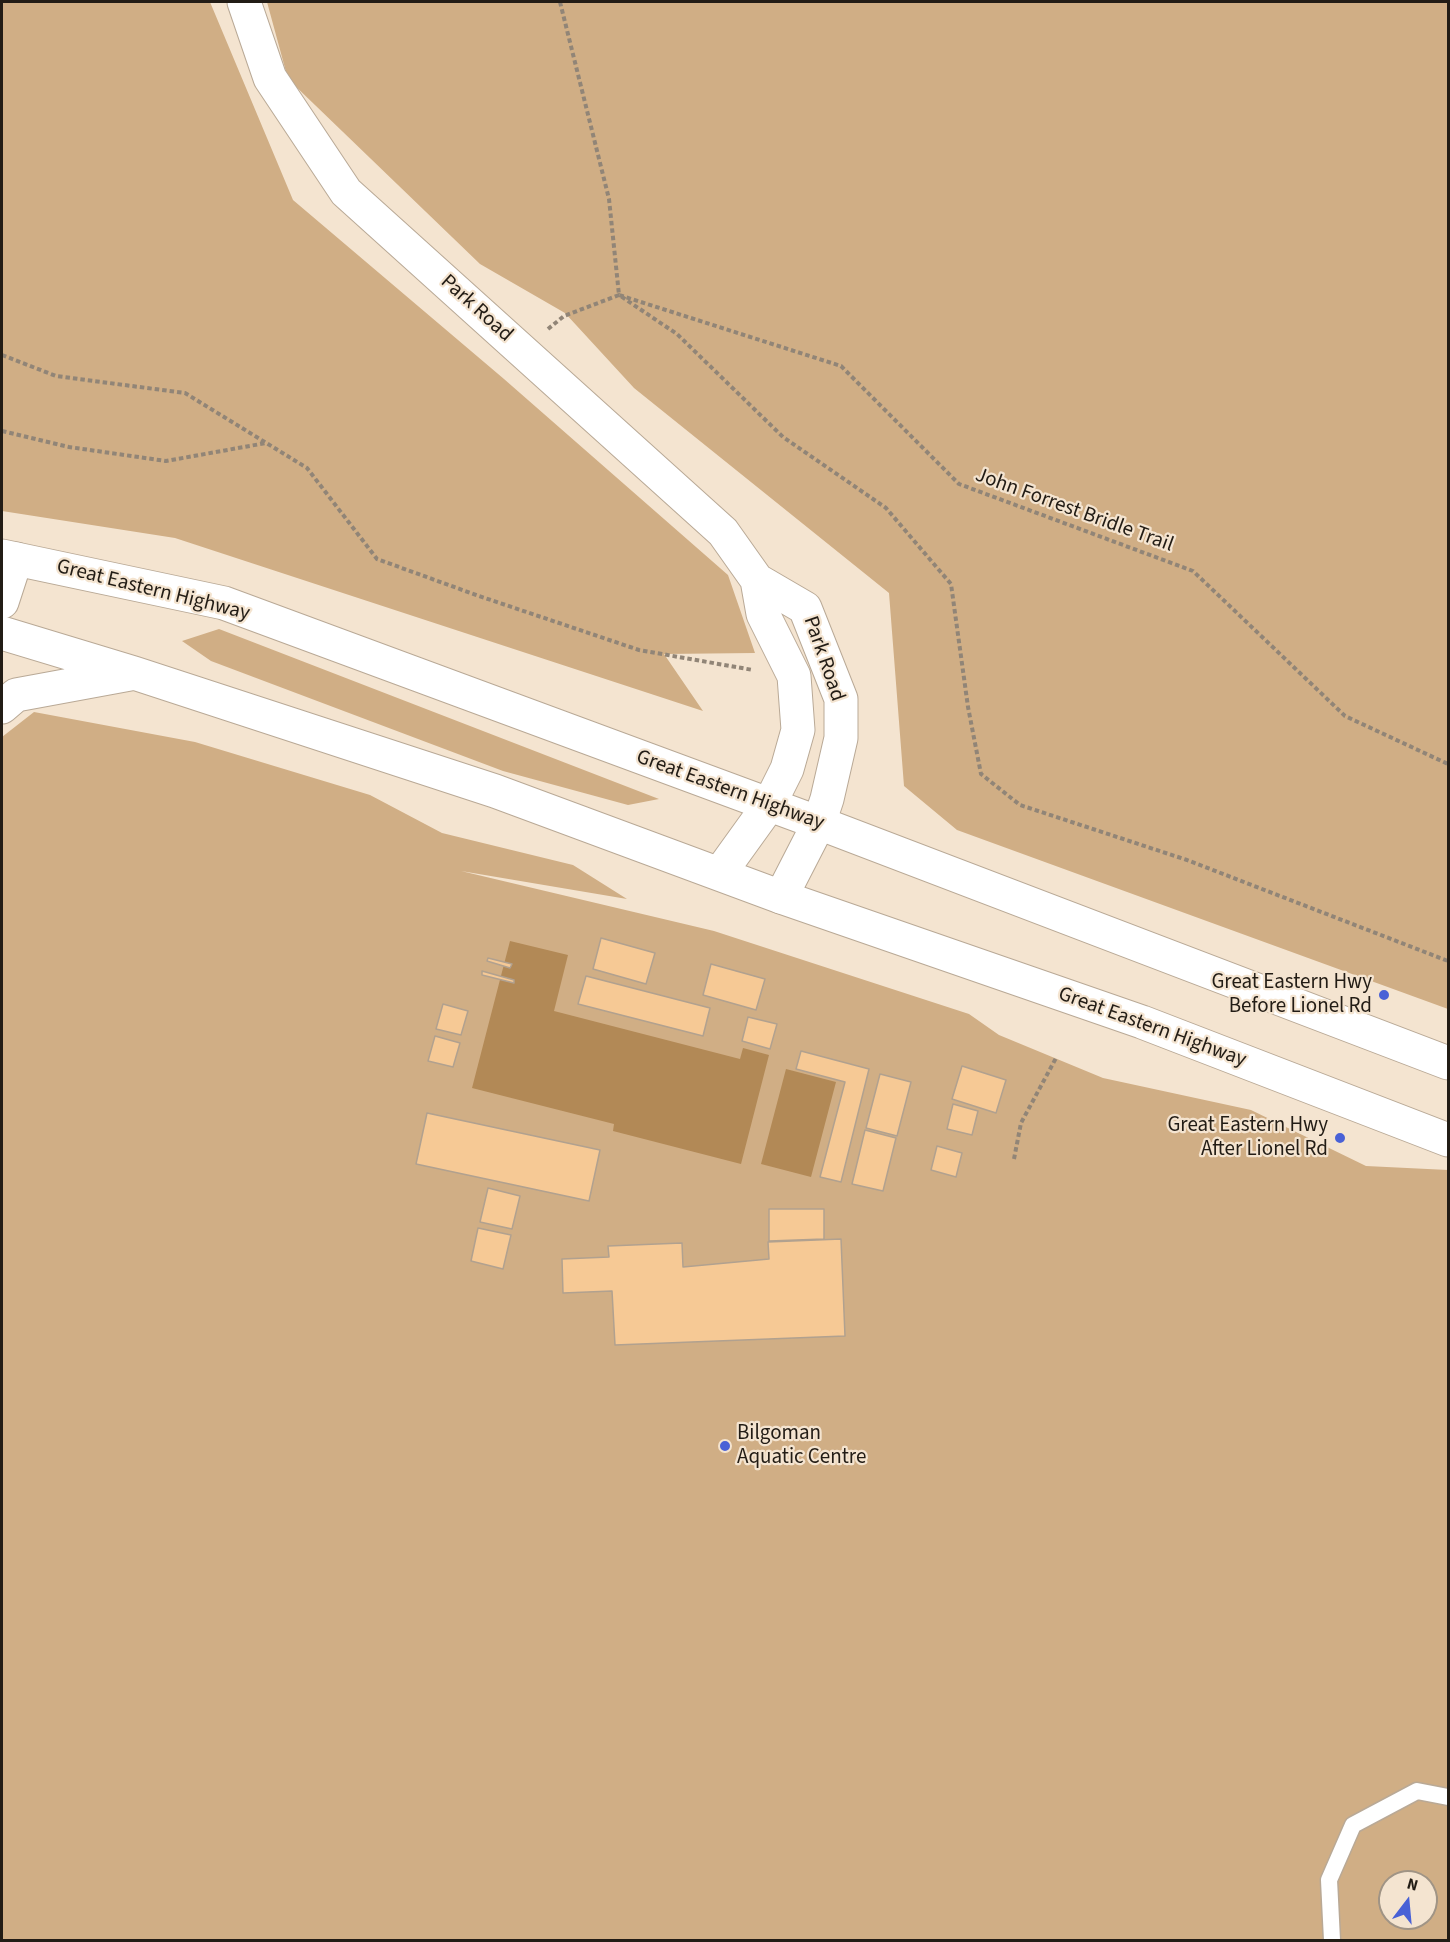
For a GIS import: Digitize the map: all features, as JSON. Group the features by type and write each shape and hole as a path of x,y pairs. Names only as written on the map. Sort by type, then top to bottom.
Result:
{"main road":[{"name":"Park Road","path":"244,2 270,78 346,192 723,532 758,580 805,608 841,699 841,738 819,823 781,897"},
{"path":"2,602 9,557"},
{"name":"Great Eastern Highway","path":"9,557 224,603 819,823 1449,1063"},
{"name":"Park Road","path":"720,873 769,805 787,770 798,730 794,676 763,614 758,580"},
{"name":"Great Eastern Highway","path":"2,633 134,673 495,791 781,897 1142,1022 1449,1140"},
{"path":"2,707 16,696 134,673"}],"lane":[{"path":"1332,1941 1329,1880 1353,1825 1417,1791 1449,1797"}],"path":[{"path":"560,2 609,199 619,295"},
{"path":"522,350 564,316 619,295"},
{"path":"619,295 677,334 783,438 886,508 951,584 968,707 981,774 1020,806 1187,860 1449,961"},
{"name":"John Forrest Bridle Trail","path":"619,295 840,366 959,484 1193,571 1345,716 1449,764"},
{"path":"2,355 56,376 185,393 307,468 377,559 639,650 752,670 784,657"},
{"path":"2,431 69,447 166,461 266,443"},
{"path":"1014,1160 1022,1123 1056,1058"}],"shaded area":[{"path":"2,2 210,2 293,200 504,379 728,575 755,653 664,654 703,711 175,538 2,511"},
{"path":"267,2 1448,2 1448,1009 957,830 904,786 889,593 634,388 565,313 480,264 288,79"},
{"path":"219,629 659,799 628,805 503,771 211,661 182,641"},
{"name":"Bilgoman Aquatic Centre","path":"34,712 195,742 370,795 442,833 573,865 627,899 461,871 714,931 969,1014 999,1035 1103,1078 1251,1110 1366,1166 1448,1170 1448,1940 2,1940 2,737"},
{"path":"510,941 568,955 554,1011 740,1059 743,1048 769,1055 741,1164 613,1131 614,1124 472,1088"},
{"path":"786,1069 836,1082 811,1177 761,1164"}],"building":[{"path":"601,938 655,953 646,984 593,969"},
{"path":"488,958 512,964 510,968 487,961"},
{"path":"711,964 765,979 756,1010 703,995"},
{"path":"482,971 514,980 514,983 482,975"},
{"path":"586,976 710,1008 703,1036 578,1004"},
{"path":"443,1004 468,1011 461,1035 436,1029"},
{"path":"748,1017 777,1024 770,1049 742,1041"},
{"path":"435,1036 460,1043 453,1067 428,1061"},
{"path":"801,1051 869,1069 841,1182 820,1177 845,1082 796,1069"},
{"path":"962,1066 1006,1080 996,1113 952,1099"},
{"path":"880,1074 911,1082 897,1136 866,1128"},
{"path":"953,1104 978,1111 972,1135 947,1129"},
{"path":"427,1113 600,1150 589,1201 416,1164"},
{"path":"865,1130 896,1138 883,1191 852,1184"},
{"path":"937,1146 962,1153 956,1177 931,1170"},
{"path":"488,1188 520,1196 512,1229 480,1222"},
{"path":"769,1209 824,1209 824,1239 769,1241"},
{"path":"478,1228 511,1235 503,1269 471,1261"},
{"path":"841,1239 845,1336 615,1345 612,1291 563,1293 562,1259 609,1257 608,1246 682,1243 683,1267 769,1259 768,1242"}],"place":[{"name":"Great Eastern Hwy Before Lionel Rd","path":"1384,995"},
{"name":"Great Eastern Hwy After Lionel Rd","path":"1340,1138"},
{"name":"Bilgoman Aquatic Centre","path":"725,1446"}]}
